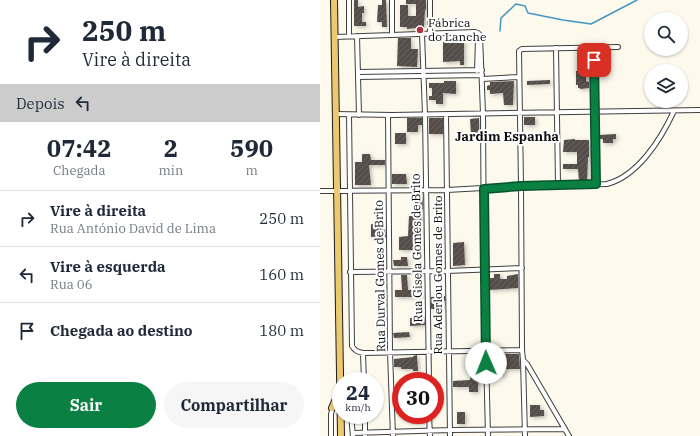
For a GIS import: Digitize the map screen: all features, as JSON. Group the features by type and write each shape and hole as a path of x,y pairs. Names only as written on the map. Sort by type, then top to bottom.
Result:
{"main road":[{"path":"334,0 340,372"},
{"path":"342,424 342,436"}],"street":[{"path":"349,0 349,36"},
{"path":"392,0 392,35"},
{"path":"430,0 430,34"},
{"path":"335,37 475,32 481,36 480,74 483,114 484,270 488,436"},
{"name":"Rua Gisela Gomes de Brito","path":"422,34 425,115 429,372"},
{"path":"357,36 359,115"},
{"path":"525,436 522,350 521,186 518,53 522,49 618,47"},
{"path":"556,48 558,185"},
{"path":"594,48 596,184"},
{"path":"358,72 424,70 518,77"},
{"path":"358,78 480,74"},
{"path":"336,114 446,115 520,112 674,112 700,110"},
{"path":"320,191 447,190 521,186 607,184 620,180 650,152 659,140 674,112"},
{"path":"349,115 352,346 356,351 363,353 522,350"},
{"name":"Rua Durval Gomes de Brito","path":"388,115 390,352 393,434"},
{"name":"Rua Aderlou Gomes de Brito","path":"446,115 450,436"},
{"path":"350,272 447,271 522,268"},
{"path":"363,353 364,372"},
{"path":"523,360 527,364 563,429 569,436"},
{"path":"331,436 332,408"},
{"path":"352,424 353,435 430,434 450,430 563,429"},
{"path":"365,424 365,435"},
{"path":"429,424 430,434"},
{"path":"561,436 563,429"}],"building":[{"path":"354,0 358,0 358,7 364,6 362,22 366,22 366,26 354,26"},
{"path":"382,0 386,0 387,27 382,27 382,22 377,22 378,5 382,5"},
{"path":"406,0 426,0 424,27 407,29 407,27 400,27 400,5 408,5 408,16 416,16 416,4 406,4"},
{"path":"398,38 411,38 411,49 418,49 417,67 397,66"},
{"path":"455,40 464,40 464,65 460,65 460,61 443,62 443,42 455,42"},
{"path":"586,69 586,81 589,82 589,88 580,89 578,88 578,85 576,85 576,71"},
{"path":"550,80 550,84 527,85 527,81"},
{"path":"444,81 456,81 456,94 443,93 443,104 436,104 436,100 429,100 429,96 432,96 432,88 429,88 429,83 444,83"},
{"path":"514,81 513,105 504,105 503,93 490,94 490,90 487,90 487,86 490,85 490,82"},
{"path":"524,117 535,117 535,125 524,125"},
{"path":"407,118 422,118 422,125 418,125 418,132 407,132"},
{"path":"429,118 443,118 443,134 429,134"},
{"path":"479,118 479,134 471,134 470,119"},
{"path":"395,133 406,133 406,144 395,144"},
{"path":"616,134 616,139 613,139 613,143 603,143 603,139 599,139 599,135"},
{"path":"564,140 589,140 587,181 579,181 578,169 563,169 563,164 577,164 577,152 563,152"},
{"path":"362,154 370,154 371,160 385,160 385,165 369,165 371,185 355,185 355,162 362,162"},
{"path":"392,174 406,174 407,184 392,184"},
{"path":"415,194 422,194 423,209 421,209 421,250 399,250 399,237 408,236 409,216 415,216"},
{"path":"371,224 383,224 383,231 385,230 386,237 371,237"},
{"path":"464,242 465,265 453,266 453,243"},
{"path":"401,257 407,257 408,266 394,266 393,260 401,260"},
{"path":"494,274 500,274 500,279 507,279 507,276 518,274 518,288 489,290 489,278 494,278"},
{"path":"401,275 407,275 408,290 422,290 422,297 395,297 395,290 402,290"},
{"path":"445,296 445,301 442,301 442,309 431,309 431,297"},
{"path":"424,317 425,325 410,326 410,318"},
{"path":"409,332 410,337 394,338 393,333"},
{"path":"474,354 482,354 482,369 479,369 478,392 469,392 469,387 453,387 453,381 470,380 471,374 474,374"},
{"path":"503,354 519,354 520,369 504,369 504,375 496,375 495,369 493,369 492,357 503,356"},
{"path":"417,355 418,371 394,367 394,359 413,357"},
{"path":"530,405 540,405 540,410 544,410 544,416 530,417"},
{"path":"457,412 465,412 465,424 457,424"}],"waterway":[{"path":"500,31 501,18 516,4 525,6 528,13 591,24 637,0"}],"place":[{"name":"Fábrica do Lanche","path":"420,30"}],"district":[{"name":"Jardim Espanha","path":"507,136"}],"route":[{"path":"486,363 484,189 521,186 596,184 594,60"}]}
